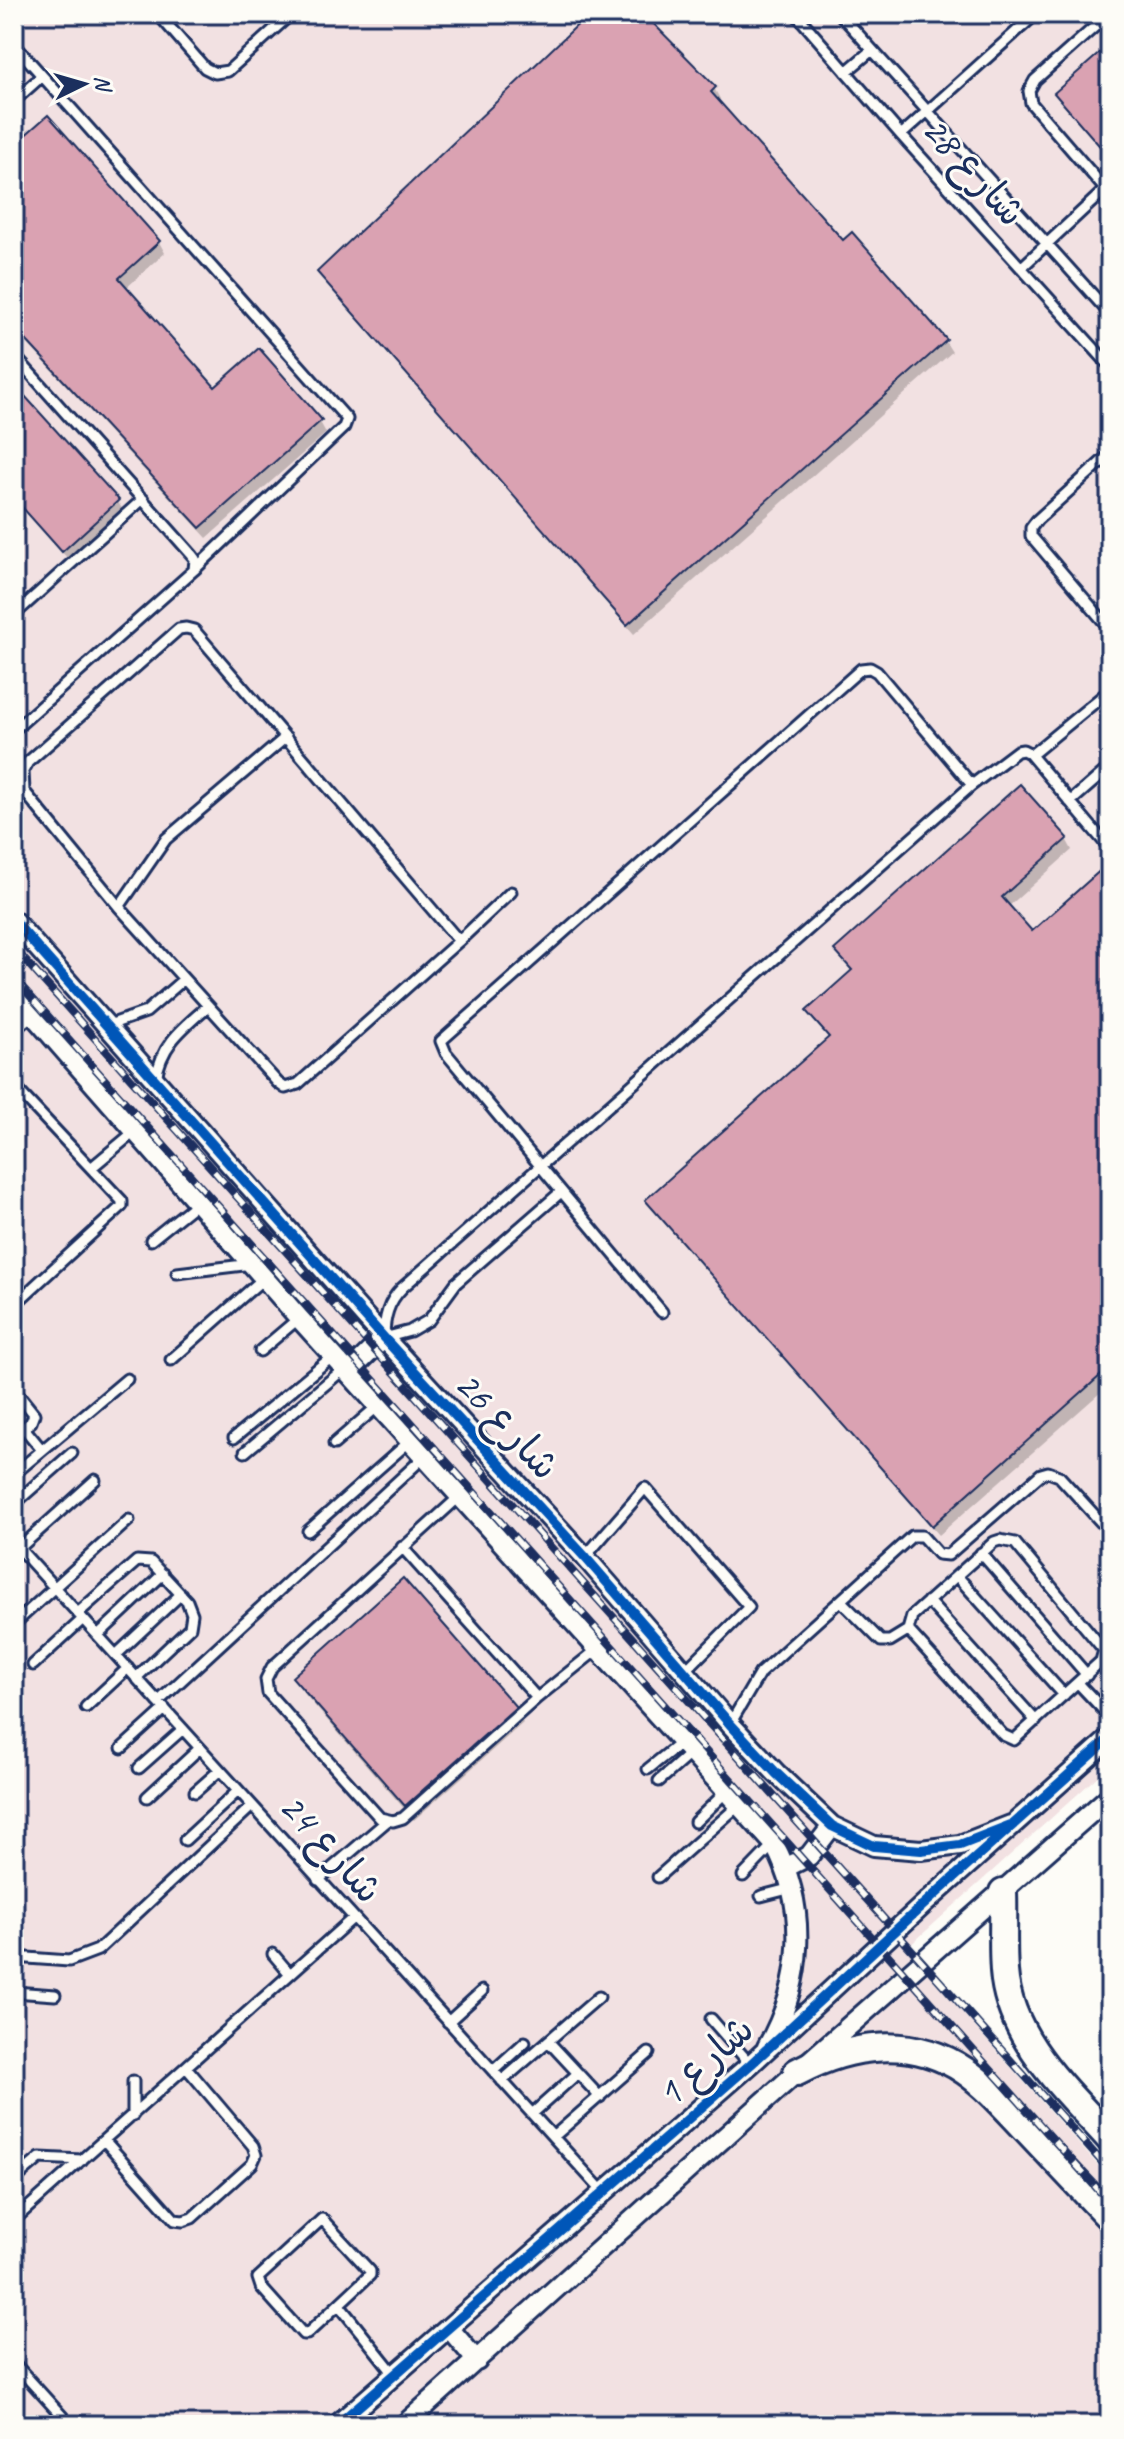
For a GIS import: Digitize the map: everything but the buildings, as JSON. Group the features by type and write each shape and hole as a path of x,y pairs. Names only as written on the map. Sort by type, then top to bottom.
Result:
{"main road":[{"path":"1003,1892 1004,1973 1015,2018 1046,2068 1110,2139"},
{"path":"797,2072 822,2059 876,2047 918,2050 949,2061 992,2093 1110,2218"}],"street":[{"name":"شارع 26","path":"14,921 384,1338 585,1557 730,1724 832,1826 874,1846 921,1850 960,1845 1011,1825"},
{"name":"شارع 26","path":"14,993 299,1318 774,1844 787,1867 798,1934 796,1969 788,2003 767,2047"},
{"path":"342,1365 384,1338"},
{"name":"شارع 1","path":"337,2425 751,2064 1110,1738"},
{"name":"شارع 1","path":"404,2425 1110,1796"},
{"path":"787,1867 809,1856 832,1826"},
{"path":"449,2328 477,2361"}],"lane":[{"path":"158,14 205,68 215,73 228,71 291,14"},
{"name":"شارع 28","path":"796,14 1110,366"},
{"name":"شارع 28","path":"840,14 1110,314"},
{"path":"901,135 1036,14"},
{"path":"1022,267 1107,187 1031,103 1029,91 1035,80 1109,14"},
{"path":"14,44 346,416 344,427 194,570 14,730"},
{"path":"846,72 872,50"},
{"path":"14,101 42,76"},
{"path":"14,355 195,559 194,570"},
{"path":"1110,454 1031,528 1031,536 1110,629"},
{"path":"14,615 143,499"},
{"path":"459,941 194,630 179,629 28,762 23,771 24,791 119,907 285,1088 292,1087 459,941 511,892"},
{"path":"662,1312 446,1053 441,1041 444,1035 858,671 865,668 877,672 972,785"},
{"path":"1031,755 1110,690"},
{"path":"119,907 166,839 286,737"},
{"path":"561,1192 456,1283 429,1320 410,1331 384,1338 384,1325 394,1296 972,785 1017,751 1023,750 1031,755 1110,849"},
{"path":"1070,802 1110,767"},
{"path":"106,1026 146,1012 184,979"},
{"path":"155,1082 167,1044 208,1006"},
{"path":"14,1030 33,1014"},
{"path":"14,1086 122,1201 120,1210 14,1305"},
{"path":"91,1168 134,1132"},
{"path":"151,1240 197,1203"},
{"path":"177,1273 258,1271"},
{"path":"171,1360 258,1271"},
{"path":"260,1351 299,1318"},
{"path":"234,1438 342,1365"},
{"path":"245,1452 342,1365"},
{"path":"14,1459 18,1471 127,1379"},
{"path":"14,1389 34,1414 32,1420 14,1436"},
{"path":"334,1444 379,1405"},
{"path":"24,1428 42,1450"},
{"path":"308,1531 410,1441"},
{"path":"14,1504 72,1453"},
{"path":"122,1748 162,1706 424,1457"},
{"path":"730,1724 760,1673 909,1537 922,1536 938,1554 948,1555 1041,1474 1048,1472 1059,1476 1110,1532"},
{"path":"16,1548 95,1480"},
{"path":"585,1557 645,1488 749,1607 685,1671"},
{"path":"387,1821 380,1818 268,1693 266,1679 272,1667 459,1497"},
{"path":"15,1623 129,1520"},
{"path":"1011,1541 1104,1650 1101,1661 1018,1739 1006,1738 908,1630 909,1620 981,1553 994,1542 1011,1541"},
{"path":"402,1547 537,1698"},
{"name":"شارع 24","path":"16,1548 604,2193"},
{"path":"981,1553 1087,1675"},
{"path":"33,1665 130,1564 151,1562 191,1607 190,1627 136,1678"},
{"path":"98,1635 163,1574"},
{"path":"957,1576 1064,1695"},
{"path":"116,1655 181,1594"},
{"path":"841,1601 881,1641 890,1641 908,1630"},
{"path":"928,1601 1036,1721"},
{"path":"318,1880 387,1821 403,1818 537,1698 599,1648"},
{"path":"86,1707 128,1668"},
{"path":"1078,1683 1110,1717"},
{"path":"139,1768 183,1729"},
{"path":"648,1769 688,1746"},
{"path":"659,1781 688,1746"},
{"path":"147,1797 200,1748"},
{"path":"195,1792 220,1770"},
{"path":"185,1840 238,1791"},
{"path":"695,1822 733,1798"},
{"path":"658,1877 733,1798"},
{"path":"14,1957 69,1961 89,1956 252,1806"},
{"path":"743,1876 774,1844"},
{"path":"761,1896 792,1888"},
{"path":"14,2220 353,1918"},
{"path":"273,1954 290,1974"},
{"path":"448,2022 482,1991"},
{"path":"14,1992 55,1995"},
{"path":"502,2081 599,1997"},
{"path":"711,2019 751,2064"},
{"path":"548,2041 600,2097"},
{"path":"493,2071 525,2042"},
{"path":"553,2137 649,2053"},
{"path":"104,2140 175,2220 188,2220 212,2200 252,2164 255,2150 186,2067"},
{"path":"532,2114 578,2073"},
{"path":"133,2081 133,2115"},
{"path":"14,2180 40,2158 83,2160"},
{"path":"322,2219 370,2271 368,2278 339,2305 307,2334 303,2334 258,2283 262,2274 322,2219"},
{"path":"339,2305 395,2375"},
{"path":"14,2363 70,2425"}],"shaded area":[{"path":"14,14 1110,14 1110,1765 906,1949 1110,2179 1110,2425 14,2425"}],"railway":[{"path":"14,948 1110,2171"},
{"path":"14,978 1110,2203"}],"cycle path":[{"path":"14,921 384,1338 585,1557 730,1724 832,1826 874,1846 921,1850 960,1845 1011,1825"},
{"path":"337,2425 751,2064 1110,1738"}]}
